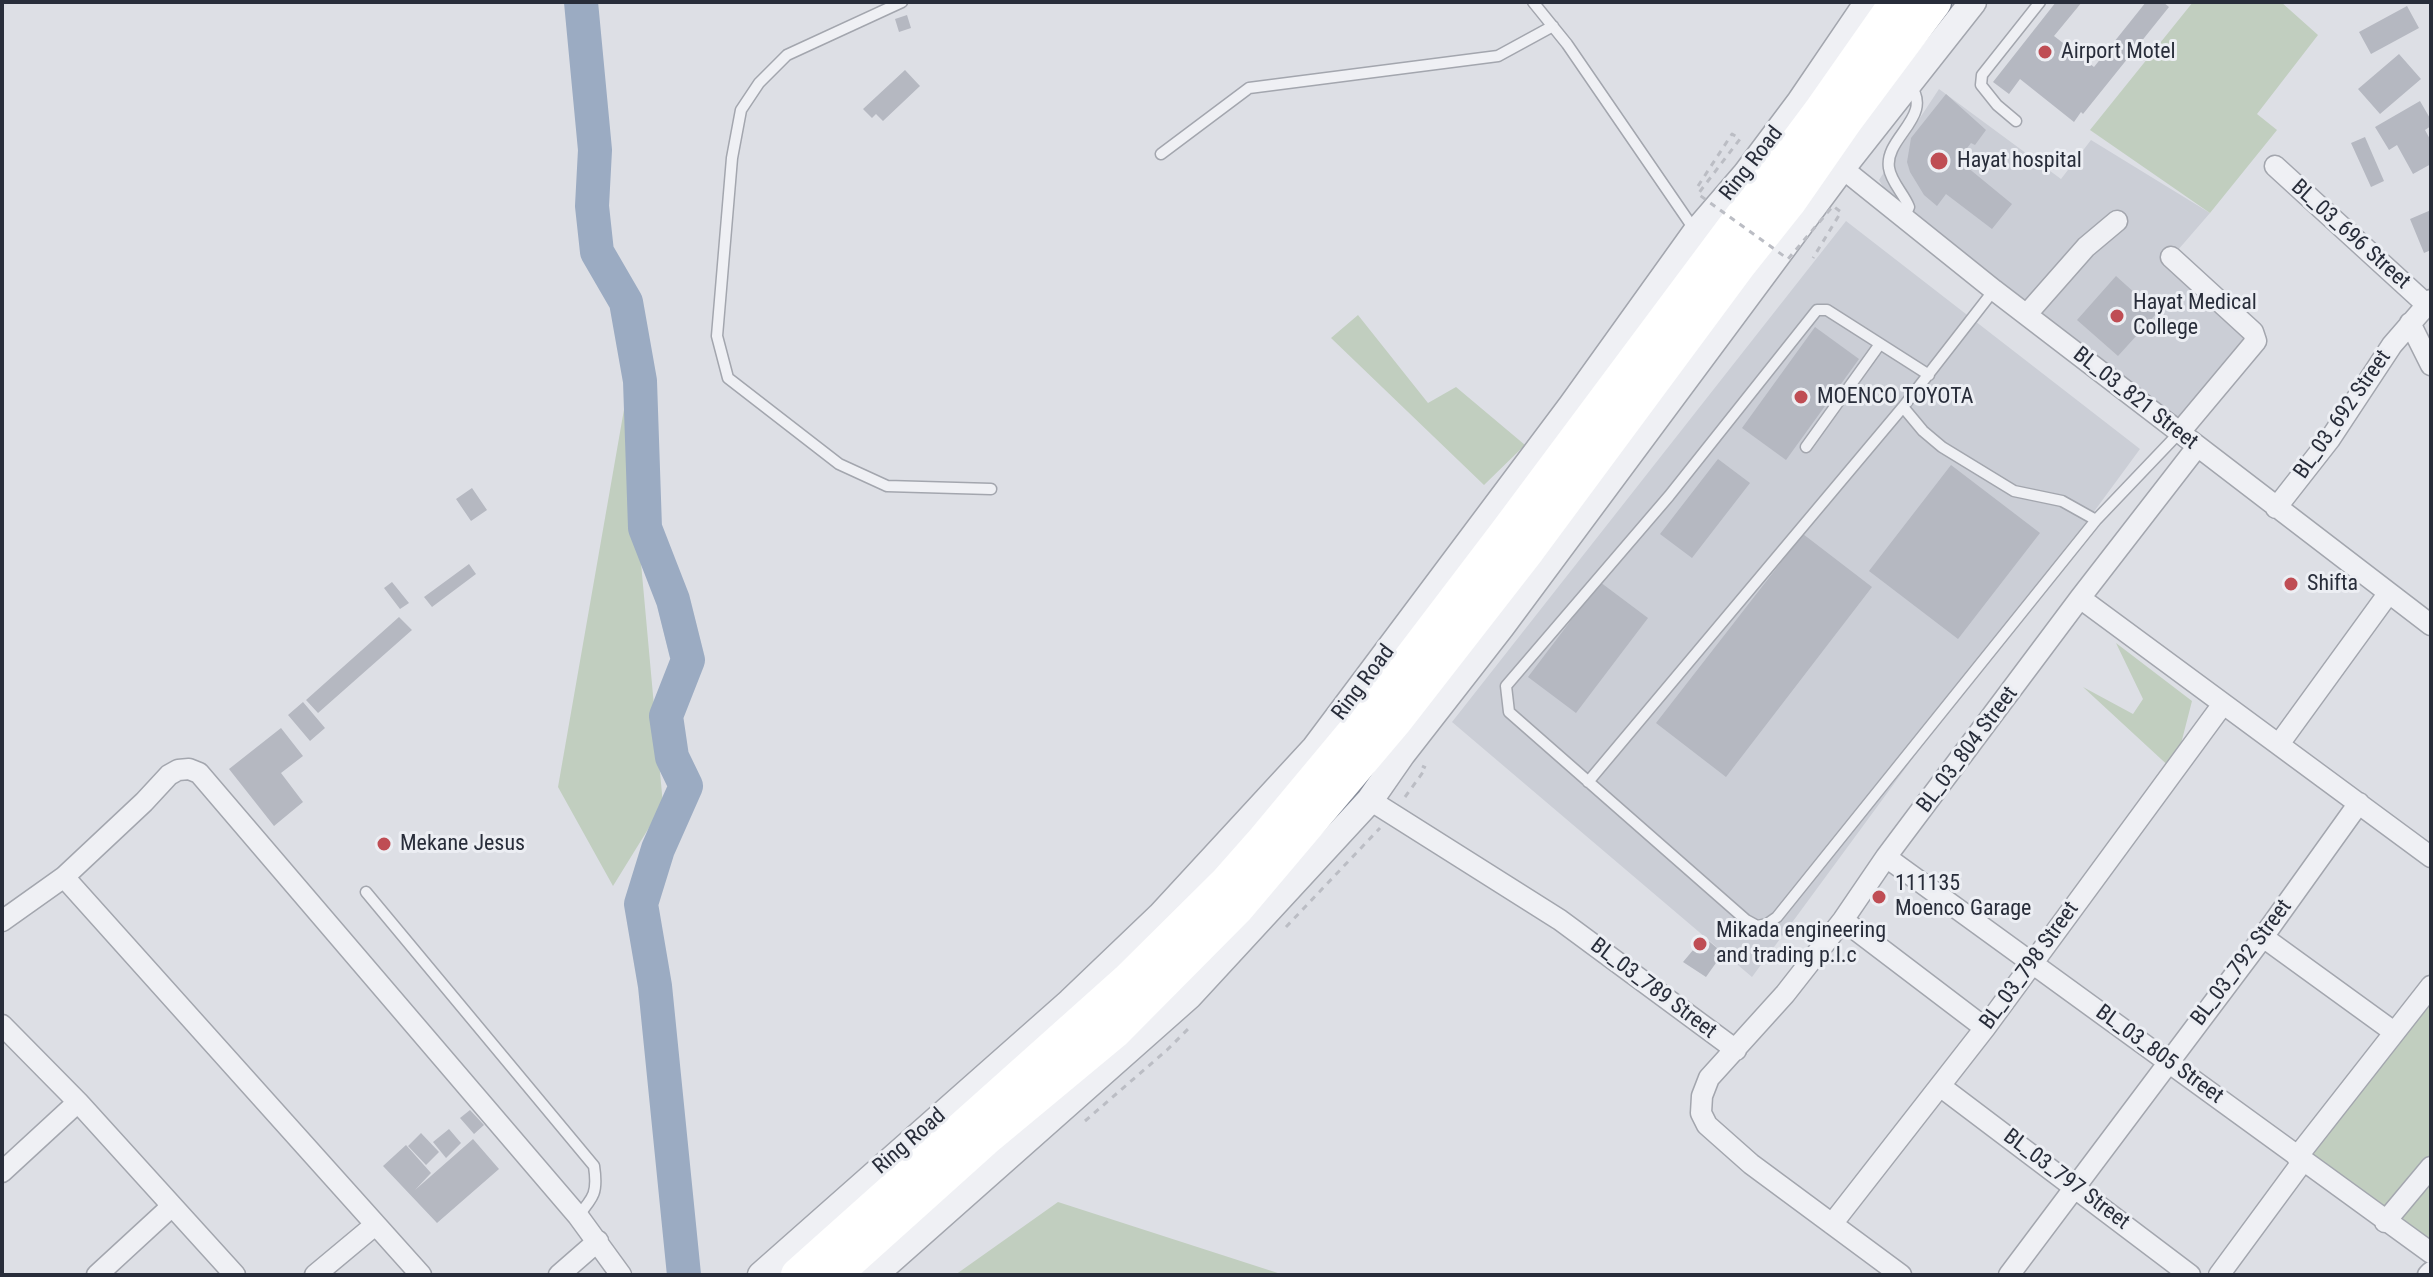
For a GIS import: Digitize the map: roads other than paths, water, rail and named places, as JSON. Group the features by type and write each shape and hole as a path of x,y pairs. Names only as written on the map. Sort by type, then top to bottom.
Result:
{"highway":[{"name":"Ring Road","path":"798,1275 1127,981 1227,882 1265,839 1360,725 1506,533 1820,112 1897,2"},
{"name":"Ring Road","path":"834,1275 984,1140 1114,1032 1237,908 1395,721 1501,586 1789,202 1934,2"}],"street":[{"name":"Ring Road","path":"761,1275 1070,1002 1160,916 1315,748 1572,405 1696,232 1746,174 1800,102 1868,2"},
{"path":"874,1275 1189,996 1370,800 1842,168 1973,2"},
{"name":"BL_03_696 Street","path":"2275,166 2429,302"},
{"name":"BL_03_821 Street","path":"1842,168 1994,290 2431,625"},
{"path":"2027,314 2086,247 2117,221"},
{"path":"2171,257 2253,332 2256,341 2179,433"},
{"name":"BL_03_692 Street","path":"2276,508 2330,439 2392,345 2429,302"},
{"name":"BL_03_692 Street","path":"2410,323 2431,365"},
{"name":"BL_03_804 Street","path":"1736,1050 1843,920 1886,857 2197,447"},
{"path":"2279,744 2388,594"},
{"path":"2080,598 2431,857"},
{"name":"BL_03_798 Street","path":"1832,1224 2034,963 2223,704"},
{"path":"2,921 64,877 169,775 189,769 199,773 578,1216 621,1275"},
{"name":"BL_03_789 Street","path":"1370,800 1560,920 1736,1050 1709,1078 1702,1096 1701,1113 1707,1125 1751,1164 1901,1275"},
{"name":"BL_03_792 Street","path":"2009,1275 2263,937 2359,803"},
{"name":"BL_03_805 Street","path":"1886,857 2431,1253"},
{"path":"64,877 421,1275"},
{"path":"1843,920 1985,1028"},
{"path":"2263,937 2394,1032"},
{"path":"2219,1275 2300,1159 2431,986"},
{"path":"2,1025 78,1102 235,1275"},
{"name":"BL_03_797 Street","path":"1940,1086 2190,1275"},
{"path":"2,1172 78,1102"},
{"path":"2385,1222 2431,1167"},
{"path":"97,1275 172,1206"},
{"path":"315,1275 375,1225"},
{"path":"559,1275 598,1241"}],"lane":[{"path":"902,2 787,55 759,83 741,110 732,158 717,336 728,378 839,464 887,486 991,489"},
{"path":"1533,2 1553,26 1696,232"},
{"path":"2016,121 1997,105 1981,85 1982,75 2040,2"},
{"path":"1161,154 1249,88 1498,56 1553,26"},
{"path":"1904,218 1909,207 1889,169 1889,156 1917,109 1916,92 1908,82"},
{"path":"1588,782 1903,407 1994,290"},
{"path":"1929,375 1827,310 1817,310 1669,496 1506,686 1509,712 1746,920 1757,926 1777,917 2096,520 2179,433"},
{"path":"1806,447 1880,344"},
{"path":"1903,407 1923,431 1942,447 2014,491 2062,501 2096,520"},
{"path":"366,892 594,1166 597,1182 595,1196 578,1216"}],"waterway":[{"path":"581,2 595,150 592,206 597,252 626,302 640,381 645,528 673,600 688,660 666,716 672,757 686,786 658,849 641,904 655,986 684,1275"}],"place":[{"name":"Airport Motel","path":"2045,52"},
{"name":"Hayat hospital","path":"1939,161"},
{"name":"Hayat Medical College","path":"2117,316"},
{"name":"MOENCO TOYOTA","path":"1801,397"},
{"name":"Shifta","path":"2291,584"},
{"name":"Mekane Jesus","path":"384,844"},
{"name":"111135 Moenco Garage","path":"1879,897"},
{"name":"Mikada engineering and trading p.l.c","path":"1700,944"}]}
